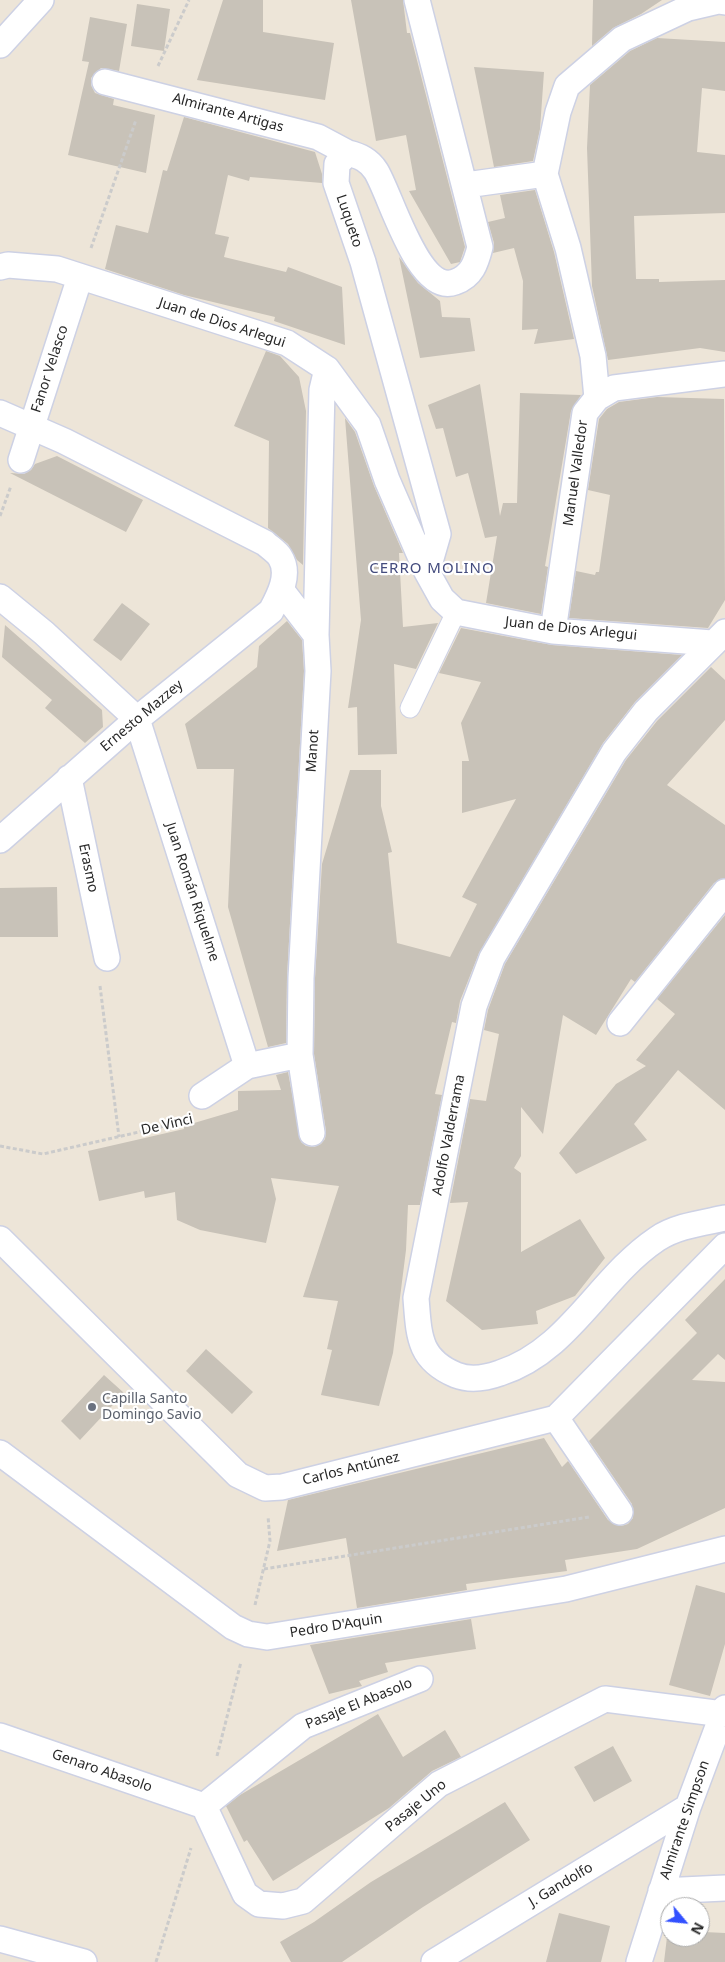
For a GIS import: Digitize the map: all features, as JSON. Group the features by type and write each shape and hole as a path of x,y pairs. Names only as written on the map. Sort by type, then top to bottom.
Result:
{"street":[{"path":"0,45 41,0"},
{"path":"348,153 362,156 375,171 418,264 436,281 453,283 468,275 476,264 480,247 466,186 417,0"},
{"path":"725,2 718,1 688,8 622,39 567,86 558,112 545,174 570,257 593,356 597,398 614,388 725,374"},
{"name":"Almirante Artigas","path":"105,82 146,91 318,137 348,153"},
{"name":"Luqueto","path":"348,153 338,164 336,183 363,262 438,534 427,572"},
{"path":"466,186 545,174"},
{"name":"Juan de Dios Arlegui","path":"0,267 8,265 57,269 287,343 327,369 368,425 387,480 427,572 442,599 456,612 553,630 718,637"},
{"name":"Fanor Velasco","path":"21,460 80,277"},
{"name":"Manot","path":"312,1133 300,1055 301,978 317,680 316,635 322,390 327,369"},
{"name":"Manuel Valledor","path":"553,630 585,413 597,398"},
{"name":"Ernesto Mazzey","path":"0,413 64,441 265,543 280,557 284,572 282,591 271,611 137,719 0,840"},
{"path":"282,591 316,635"},
{"path":"0,597 44,633 137,719"},
{"path":"410,708 456,612"},
{"name":"Adolfo Valderrama","path":"718,637 646,711 614,752 492,958 474,1006 416,1298 419,1338 429,1358 446,1371 466,1379 489,1377 519,1367 541,1353 635,1256 658,1238 684,1227 725,1218"},
{"name":"Juan Román Riquelme","path":"137,719 247,1066"},
{"name":"Erasmo","path":"69,778 107,958"},
{"path":"620,1023 725,892"},
{"name":"De Vinci","path":"202,1096 247,1066 300,1055"},
{"path":"0,1239 238,1475 265,1488"},
{"path":"620,1512 556,1418 725,1246"},
{"name":"Carlos Antúnez","path":"265,1488 291,1484 556,1418"},
{"name":"Pedro D'Aquin","path":"0,1452 233,1627 248,1634 267,1637 566,1588 725,1549"},
{"name":"Pasaje El Abasolo","path":"204,1806 303,1726 420,1679"},
{"name":"Pasaje Uno","path":"204,1806 245,1894 259,1904 283,1906 303,1901 438,1784 605,1699 724,1711"},
{"name":"Almirante Simpson","path":"639,1962 688,1807 724,1711"},
{"name":"Genaro Abasolo","path":"0,1736 204,1806"},
{"name":"J. Gandolfo","path":"434,1962 688,1807"},
{"path":"661,1891 725,1888"},
{"path":"0,1939 84,1962"}],"path":[{"path":"80,277 146,91 189,0"},
{"path":"107,958 98,969 119,1137"},
{"name":"De Vinci","path":"0,1146 42,1154 208,1116 202,1096"},
{"path":"216,1758 270,1541 265,1488"},
{"path":"264,1569 620,1512"},
{"path":"156,1962 204,1806"}],"building":[{"path":"223,0 263,0 263,32 334,43 325,100 197,80"},
{"path":"351,0 403,0 407,33 410,33 465,247 460,262 451,264 409,191 416,190 406,135 376,141"},
{"path":"593,0 662,0 641,14 613,28 592,46"},
{"path":"137,4 170,9 164,51 131,46"},
{"path":"90,17 127,24 119,71 101,68 91,78 91,85 95,93 114,99 113,105 155,115 146,173 68,155 89,62 82,61"},
{"path":"657,38 725,42 725,91 702,88 697,152 725,155 725,213 634,216 636,279 659,279 659,282 725,280 725,352 700,348 608,360 592,286 587,148 590,85 630,51"},
{"path":"474,67 544,72 540,129 533,161 494,167"},
{"path":"184,117 315,152 322,174 322,183 250,177 249,181 228,175 215,234 229,237 224,257 286,272 288,267 342,287 345,345 274,321 275,317 184,295 105,269 116,225 148,233 163,170 167,171"},
{"path":"535,190 554,252 574,339 534,344 538,329 522,330 523,281 514,248 493,253 494,243 488,222 505,218 500,195"},
{"path":"399,257 418,283 440,301 442,317 470,318 475,351 420,358"},
{"path":"266,351 280,356 299,377 306,411 303,565 297,560 288,544 268,528 269,441 234,426"},
{"path":"480,384 500,516 503,503 517,503 520,393 581,395 571,411 545,566 548,567 541,614 486,603 497,536 485,538 468,473 456,477 443,428 436,429 428,405"},
{"path":"657,397 724,399 725,600 708,628 569,618 576,571 595,575 596,572 599,572 610,495 588,490 599,419 607,409 619,402"},
{"path":"345,418 355,432 374,486 403,553 399,553 403,627 438,623 416,669 394,664 397,754 358,755 357,707 348,708 361,620"},
{"path":"57,456 143,500 126,532 10,473 24,474 31,470 35,464"},
{"path":"122,603 150,624 121,661 93,640"},
{"path":"287,621 302,640 304,671 287,977 286,1043 268,1047 228,907 234,769 197,769 185,724 257,667 259,646"},
{"path":"5,625 102,710 103,727 85,743 45,708 52,700 2,657"},
{"path":"461,628 552,645 682,655 635,702 603,743 479,953 460,1001 456,1023 452,1022 435,1094 442,1095 420,1205 408,1205 406,1250 393,1353 379,1406 321,1395 332,1350 327,1349 338,1301 303,1297 339,1186 271,1178 276,1199 266,1243 200,1230 177,1220 175,1192 145,1198 144,1191 99,1201 88,1151 184,1129 184,1126 238,1110 238,1091 281,1090 276,1075 288,1072 301,1142 306,1146 314,1147 321,1144 325,1139 326,1131 314,1054 315,978 322,864 350,770 381,770 381,806 392,852 388,853 397,943 450,957 477,904 462,897 516,799 462,813 462,761 469,761 461,723 481,682 439,673"},
{"path":"711,667 725,680 725,720 667,785 725,825 725,878 714,883 635,982 631,979 596,1035 563,1015 543,1134 521,1107 521,1156 514,1168 521,1173 521,1252 580,1219 605,1258 575,1296 536,1311 538,1324 482,1330 446,1301 468,1202 450,1203 470,1099 486,1101 499,1034 484,1030 488,1010 505,964 626,760 657,721"},
{"path":"57,887 58,937 0,937 0,888"},
{"path":"725,915 725,1110 678,1070 634,1124 647,1140 576,1174 559,1153 616,1084 646,1066 636,1060 675,1014 657,999"},
{"path":"725,1279 725,1360 718,1354 692,1380 725,1382 725,1508 637,1549 565,1560 567,1571 466,1584 467,1590 357,1608 346,1538 277,1551 288,1500 544,1438 562,1467 568,1461 608,1520 621,1526 628,1524 633,1518 632,1504 589,1441 697,1333 685,1320"},
{"path":"206,1349 253,1392 232,1414 186,1371"},
{"name":"Capilla Santo Domingo Savio","path":"104,1375 124,1393 80,1440 61,1421"},
{"path":"696,1585 725,1593 725,1644 710,1696 669,1685"},
{"path":"471,1619 476,1649 385,1663 388,1672 359,1681 362,1686 329,1694 310,1645"},
{"path":"378,1714 403,1757 445,1730 461,1757 432,1771 389,1808 273,1881 247,1840 244,1842 226,1806 240,1795"},
{"path":"613,1746 632,1781 594,1802 574,1767"},
{"path":"505,1802 530,1840 423,1907 342,1962 291,1962 280,1942 314,1922 371,1882"},
{"path":"559,1913 610,1926 601,1962 546,1962"},
{"path":"710,1932 725,1933 725,1962 664,1962 666,1947 710,1947"}],"place":[{"name":"Capilla Santo Domingo Savio","path":"92,1407"}],"district":[{"name":"CERRO MOLINO","path":"432,569"}]}
